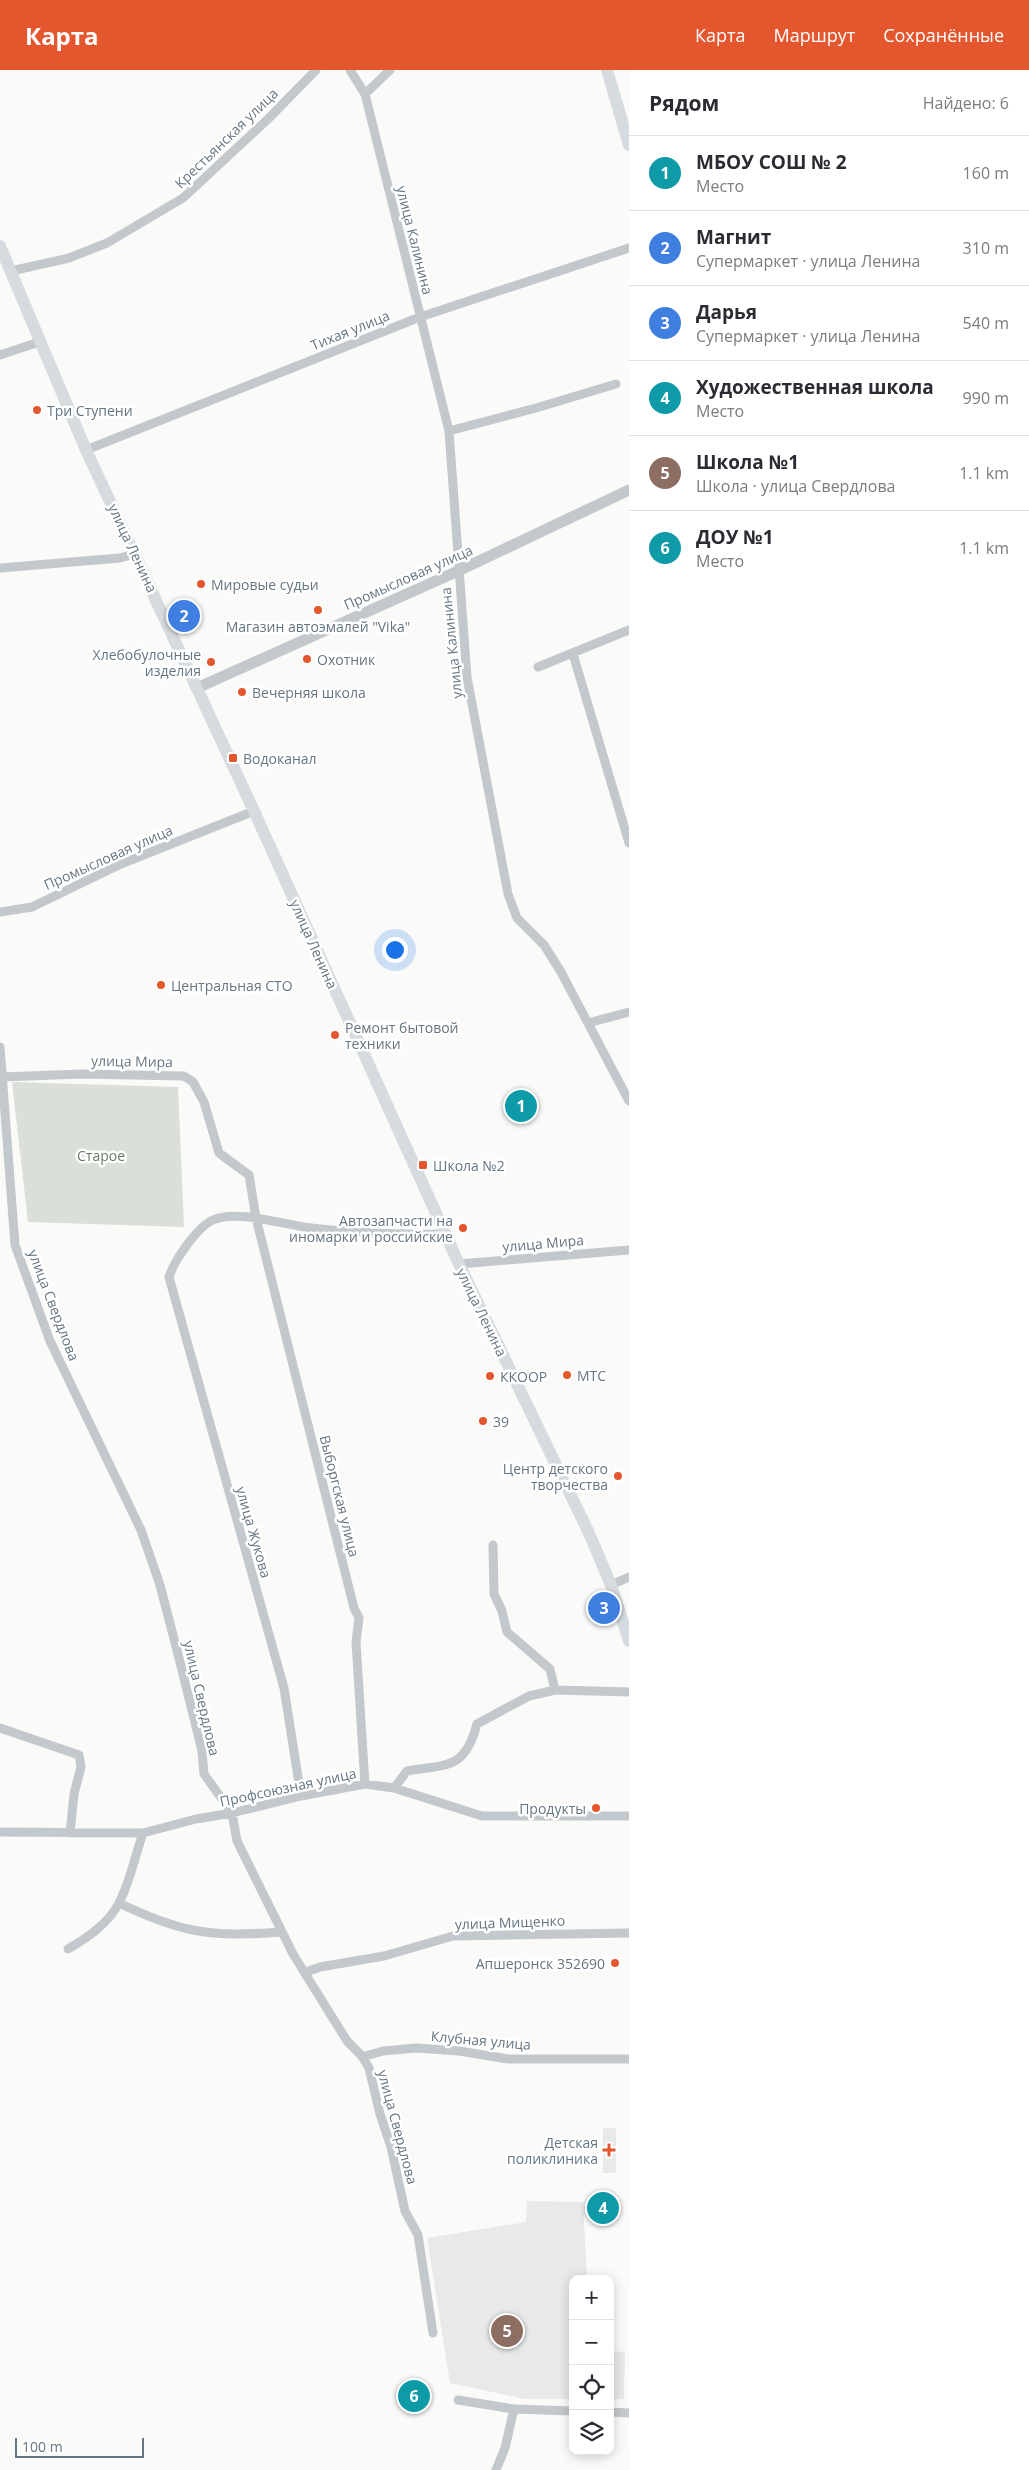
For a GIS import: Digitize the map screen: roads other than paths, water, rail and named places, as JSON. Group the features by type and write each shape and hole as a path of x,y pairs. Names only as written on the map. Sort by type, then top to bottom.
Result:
{"main road":[{"path":"607,70 629,145"},
{"name":"улица Ленина","path":"0,246 86,450 198,688 459,1264 588,1531 611,1585 629,1641"}],"street":[{"name":"Крестьянская улица","path":"11,271 69,258 107,244 183,198 268,119 316,70"},
{"name":"улица Калинина","path":"350,70 365,94 449,431 468,686 508,894 517,918 544,945 629,1101"},
{"path":"365,94 390,70"},
{"name":"Тихая улица","path":"86,450 420,317 629,248"},
{"path":"0,355 39,342"},
{"path":"449,431 616,384"},
{"name":"Промысловая улица","path":"198,688 458,571 629,490"},
{"path":"0,568 120,558 136,554"},
{"path":"538,667 629,630"},
{"path":"573,654 629,843"},
{"name":"Промысловая улица","path":"0,912 32,907 122,864 254,812"},
{"path":"588,1023 629,1012"},
{"name":"улица Свердлова","path":"0,1047 16,1245 50,1342 142,1530 160,1585 181,1667 202,1751 204,1774 232,1813 237,1840 293,1954 306,1972 310,1984 347,2041 362,2057 369,2068 380,2114 391,2146 405,2211 418,2235 433,2332"},
{"name":"улица Мира","path":"2,1077 81,1074 184,1076 193,1082 204,1102 219,1153 249,1174 256,1218"},
{"name":"улица Жукова","path":"256,1218 225,1217 211,1221 173,1265 169,1277 284,1688 301,1796"},
{"path":"256,1218 312,1228 446,1234"},
{"name":"Выборгская улица","path":"256,1218 354,1608 360,1618 356,1642 365,1784"},
{"name":"улица Мира","path":"459,1264 629,1250"},
{"path":"493,1546 494,1594 502,1611 507,1632 550,1669 555,1690"},
{"path":"611,1585 629,1577"},
{"path":"394,1788 407,1771 451,1764 464,1756 472,1742 477,1724 529,1696 555,1690 629,1692"},
{"path":"0,1728 79,1755 81,1767 74,1794 70,1833"},
{"name":"Профсоюзная улица","path":"0,1832 143,1833 196,1819 365,1784 394,1788 482,1816 629,1816"},
{"path":"68,1949 88,1937 104,1923 119,1903 143,1833"},
{"path":"119,1903 144,1915 193,1930 252,1934 282,1932"},
{"name":"улица Мищенко","path":"306,1972 320,1967 384,1956 453,1936 629,1933"},
{"name":"Клубная улица","path":"362,2057 383,2051 416,2048 459,2051 508,2059 629,2059"},
{"path":"458,2400 514,2409 569,2411"},
{"path":"496,2470 505,2448 514,2409"},
{"path":"614,2412 629,2413"}],"place":[{"name":"Три Ступени","path":"37,410"},
{"name":"Мировые судьи","path":"201,584"},
{"name":"Магазин автоэмалей \"Vika\"","path":"318,610"},
{"name":"Магнит","path":"184,616"},
{"name":"Охотник","path":"307,659"},
{"name":"Хлебобулочные изделия","path":"211,662"},
{"name":"Вечерняя школа","path":"242,692"},
{"name":"Водоканал","path":"233,758"},
{"name":"Центральная СТО","path":"161,985"},
{"name":"Ремонт бытовой техники","path":"335,1035"},
{"name":"МБОУ СОШ № 2","path":"521,1106"},
{"name":"Школа №2","path":"423,1165"},
{"name":"Автозапчасти на иномарки и российские","path":"463,1228"},
{"name":"МТС","path":"567,1375"},
{"name":"ККООР","path":"490,1376"},
{"name":"39","path":"483,1421"},
{"name":"Центр детского творчества","path":"618,1476"},
{"name":"Дарья","path":"604,1608"},
{"name":"Продукты","path":"596,1808"},
{"name":"Апшеронск 352690","path":"615,1963"},
{"name":"Детская поликлиника","path":"609,2150"},
{"name":"Художественная школа","path":"603,2208"},
{"name":"Школа №1","path":"507,2331"},
{"name":"ДОУ №1","path":"414,2396"}],"park label":[{"name":"Старое","path":"101,1155"}]}
